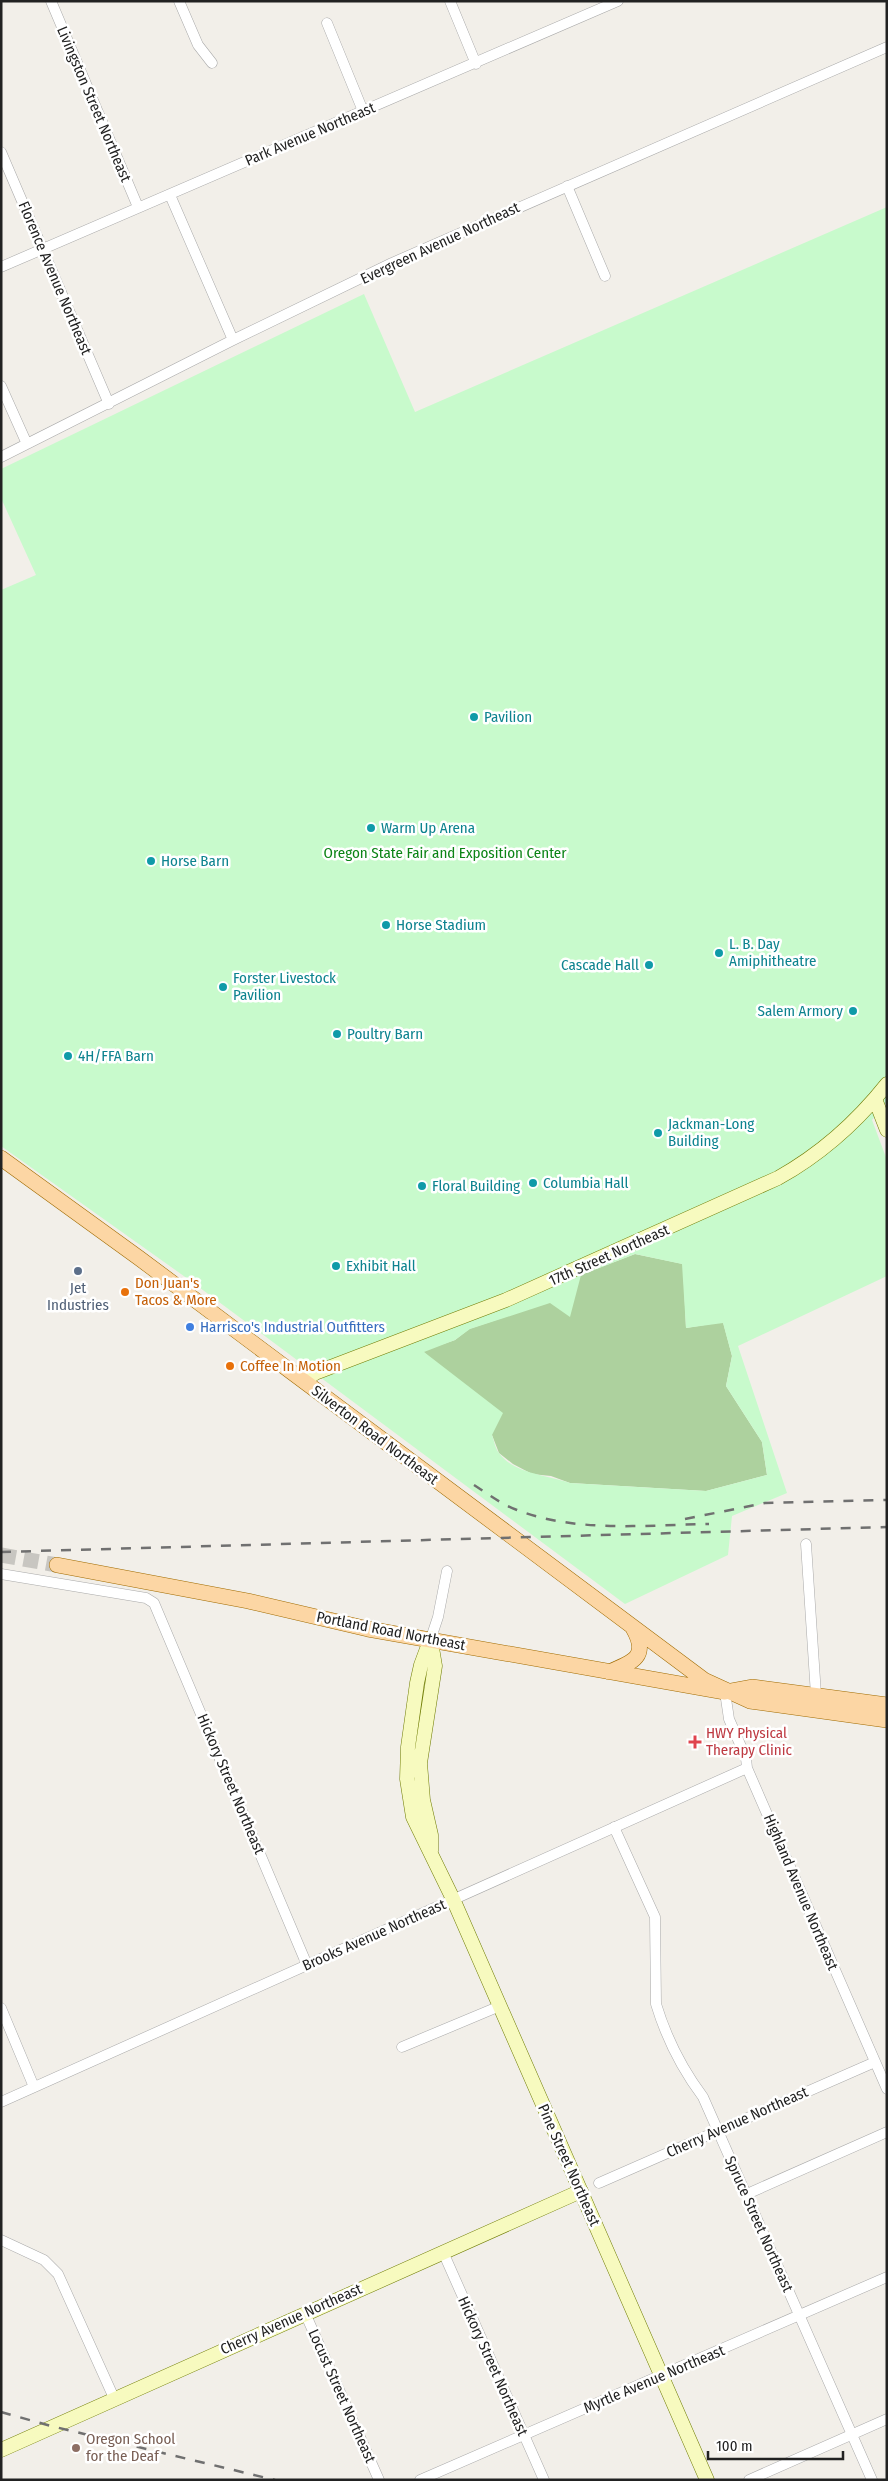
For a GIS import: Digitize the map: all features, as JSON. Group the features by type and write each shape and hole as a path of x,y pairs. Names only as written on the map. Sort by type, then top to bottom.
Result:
{"main road":[{"name":"17th Street Northeast","path":"304,1381 315,1373 506,1300 778,1178 801,1166 836,1139 887,1084"},
{"path":"875,1099 887,1130"},
{"name":"Silverton Road Northeast","path":"1,1158 304,1381 696,1675 725,1692"},
{"name":"Portland Road Northeast","path":"57,1565 248,1601 368,1628 725,1692"},
{"path":"609,1672 629,1664 638,1653 641,1646 633,1628"},
{"name":"Pine Street Northeast","path":"431,1638 419,1674 407,1766 414,1817 422,1840 431,1851 500,2006 707,2480"},
{"path":"725,1692 752,1687 887,1705"},
{"path":"725,1692 750,1701 887,1720"},
{"name":"Cherry Avenue Northeast","path":"1,2450 581,2191"}],"street":[{"name":"Livingston Street Northeast","path":"51,1 138,207"},
{"path":"179,1 198,45 212,62"},
{"path":"450,1 476,64"},
{"name":"Park Avenue Northeast","path":"1,267 476,64 618,1"},
{"path":"327,23 363,111"},
{"name":"Evergreen Avenue Northeast","path":"1,457 233,340 392,264 887,47"},
{"name":"Florence Avenue Northeast","path":"1,152 109,404"},
{"path":"567,186 605,276"},
{"path":"170,195 233,340"},
{"path":"1,386 27,444"},
{"path":"806,1544 816,1695"},
{"name":"Pine Street Northeast","path":"431,1638 438,1617 447,1571"},
{"name":"Hickory Street Northeast","path":"1,1574 146,1598 154,1603 308,1965"},
{"name":"Highland Avenue Northeast","path":"725,1692 729,1719 746,1758 747,1768 887,2089"},
{"name":"Brooks Avenue Northeast","path":"1,2102 747,1768"},
{"name":"Spruce Street Northeast","path":"614,1827 655,1917 656,2004 659,2014 683,2070 703,2097 872,2480"},
{"path":"402,2047 500,2006"},
{"path":"1,2008 34,2087"},
{"name":"Cherry Avenue Northeast","path":"599,2183 875,2062"},
{"path":"747,2194 887,2132"},
{"path":"1,2240 44,2260 58,2274 114,2398"},
{"name":"Hickory Street Northeast","path":"443,2252 544,2480"},
{"name":"Myrtle Avenue Northeast","path":"420,2480 662,2376 887,2276"},
{"name":"Locust Street Northeast","path":"305,2313 379,2480"},
{"path":"749,2480 887,2419"}],"green space":[{"name":"Oregon State Fair and Exposition Center","path":"887,207 887,1102 872,1120 887,1160 887,1276 738,1346 787,1493 732,1516 728,1555 625,1604 188,1279 1,1146 1,590 36,575 1,498 1,469 364,294 415,412","holes":["635,1254 682,1264 686,1328 723,1323 732,1356 726,1386 762,1442 767,1475 706,1491 570,1483 522,1470 505,1460 499,1453 492,1435 503,1413 424,1352 455,1340 470,1329 550,1303 570,1317 581,1275"]},
{"path":"635,1254 683,1264 686,1328 723,1322 732,1356 726,1386 762,1442 767,1475 706,1491 570,1483 551,1476 532,1474 513,1464 499,1453 492,1435 423,1351 455,1340 469,1329 550,1302 581,1275"}],"tunnel":[{"path":"1,1555 57,1565"}],"railway":[{"path":"474,1485 511,1508 563,1522 612,1526 709,1524"},
{"path":"685,1519 765,1503 887,1500"},
{"path":"1,1552 887,1527"},
{"path":"1,2412 51,2426 275,2480"}],"place":[{"name":"Pavilion","path":"474,717"},
{"name":"Warm Up Arena","path":"371,828"},
{"name":"Horse Barn","path":"151,861"},
{"name":"Horse Stadium","path":"386,925"},
{"name":"L. B. Day Amiphitheatre","path":"719,953"},
{"name":"Cascade Hall","path":"649,965"},
{"name":"Forster Livestock Pavilion","path":"223,987"},
{"name":"Salem Armory","path":"853,1011"},
{"name":"Poultry Barn","path":"337,1034"},
{"name":"4H/FFA Barn","path":"68,1056"},
{"name":"Jackman-Long Building","path":"658,1133"},
{"name":"Columbia Hall","path":"533,1183"},
{"name":"Floral Building","path":"422,1186"},
{"name":"Exhibit Hall","path":"336,1266"},
{"name":"Jet Industries","path":"78,1271"},
{"name":"Don Juan's Tacos & More","path":"125,1292"},
{"name":"Harrisco's Industrial Outfitters","path":"190,1327"},
{"name":"Coffee In Motion","path":"230,1366"},
{"name":"HWY Physical Therapy Clinic","path":"695,1742"},
{"name":"Oregon School for the Deaf","path":"76,2448"}]}
